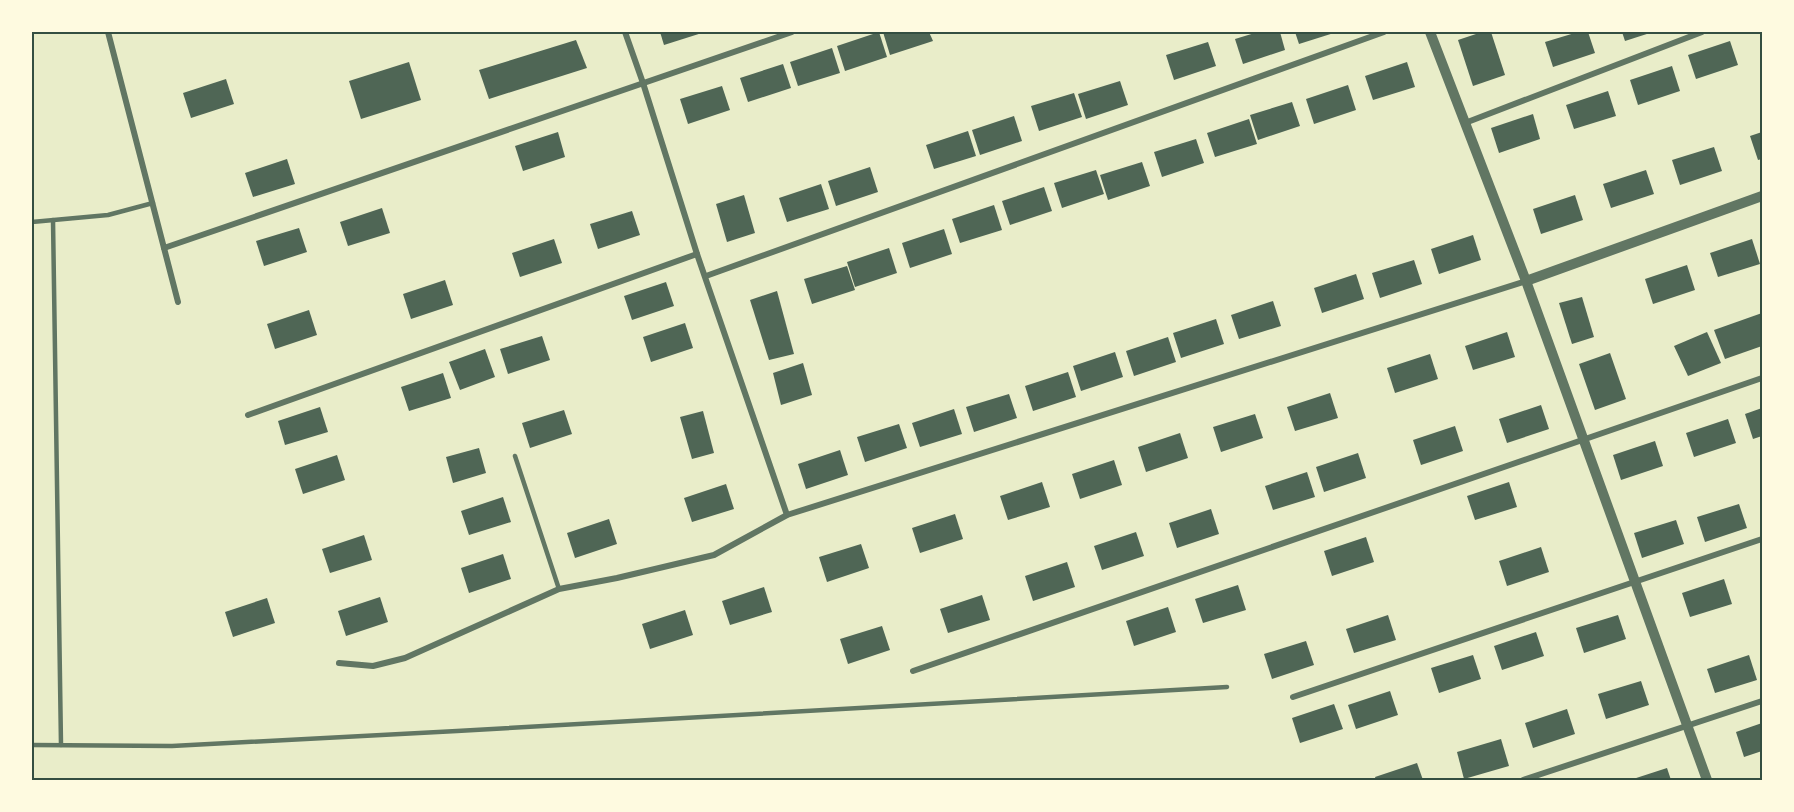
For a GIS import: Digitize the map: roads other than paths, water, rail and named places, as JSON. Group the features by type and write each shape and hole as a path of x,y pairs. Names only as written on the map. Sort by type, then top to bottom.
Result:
{"street":[{"path":"108,32 178,302"},
{"path":"625,32 644,83 697,254 787,515"},
{"path":"164,248 792,32"},
{"path":"706,276 1384,32"},
{"path":"1430,32 1526,281 1707,780"},
{"path":"1465,123 1702,32"},
{"path":"339,663 373,666 405,658 559,589 714,555 787,515 1526,281 1762,196"},
{"path":"248,415 697,254"},
{"path":"913,671 1762,378"},
{"path":"1293,697 1762,538"},
{"path":"1523,780 1762,701"}],"lane":[{"path":"32,222 108,215 153,203"},
{"path":"53,220 61,745"},
{"path":"515,456 559,589"},
{"path":"32,745 172,746 1227,687"}]}
